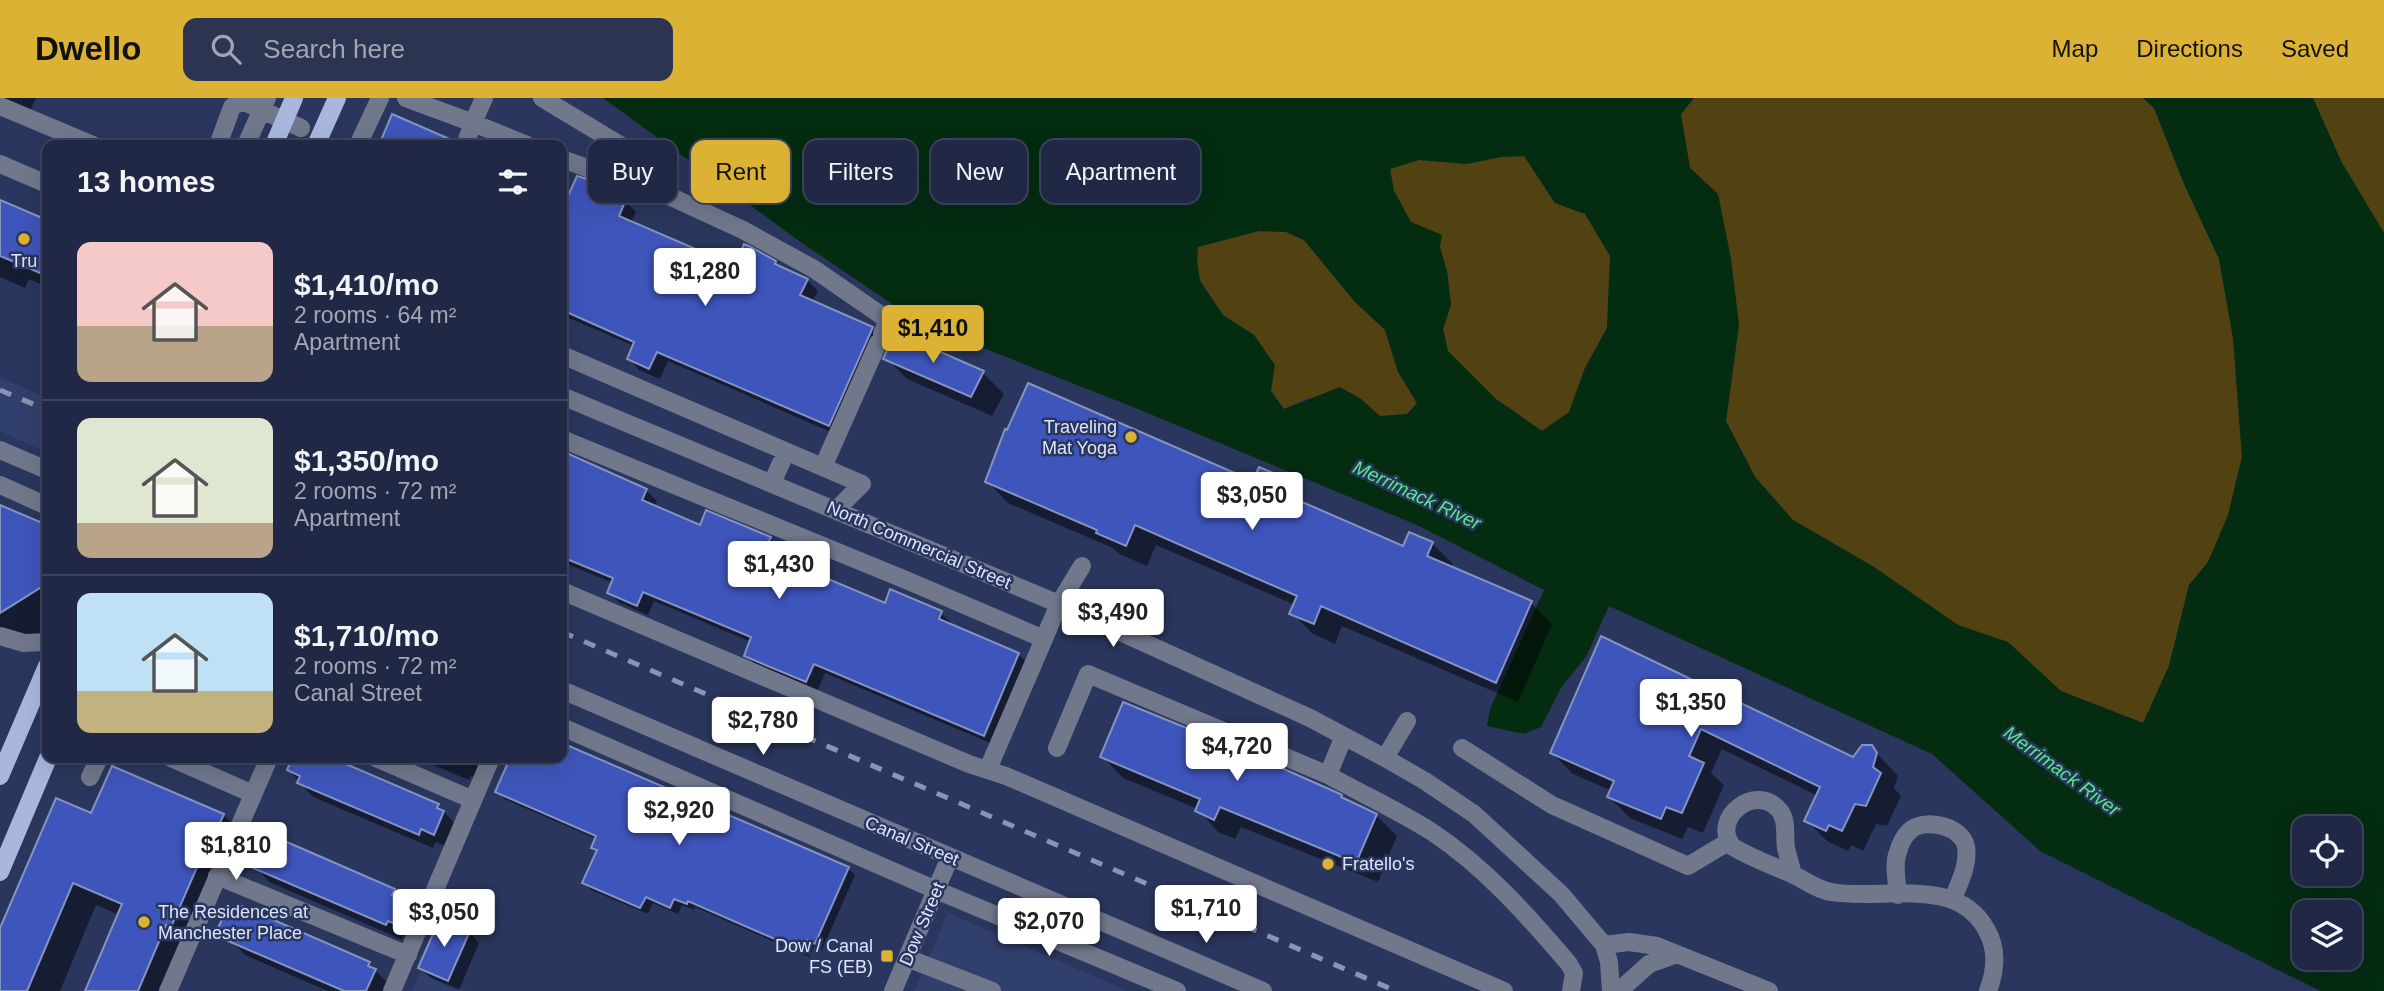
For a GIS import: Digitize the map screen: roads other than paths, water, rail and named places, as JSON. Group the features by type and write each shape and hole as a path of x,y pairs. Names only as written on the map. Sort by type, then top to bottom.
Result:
{"main road":[{"path":"276,140 294,98"},
{"path":"318,140 337,98"},
{"path":"0,776 42,678"},
{"path":"0,872 46,763"}],"street":[{"path":"360,140 380,98"},
{"path":"406,98 515,140"},
{"path":"467,140 484,98"},
{"path":"542,98 612,140"},
{"path":"220,140 234,101 264,104 301,128"},
{"path":"248,140 264,104"},
{"path":"0,106 81,140"},
{"path":"567,161 588,168"},
{"path":"0,164 42,182"},
{"path":"677,200 743,230 814,269 883,332 823,467"},
{"path":"567,357 862,484 836,510"},
{"name":"North Commercial Street","path":"567,398 1059,604 1203,668 1385,758 1474,814 1561,894 1604,945 1609,962 1611,991"},
{"path":"567,441 1044,639"},
{"path":"0,450 42,468"},
{"path":"772,483 786,452"},
{"path":"0,485 42,504"},
{"path":"988,769 1059,604 1082,566"},
{"path":"567,594 969,764 988,769 1504,991"},
{"path":"0,636 24,643 42,642"},
{"path":"1057,748 1088,674 1328,775 1431,831 1472,863 1512,901 1569,964 1574,973 1571,991"},
{"name":"Canal Street","path":"567,692 1263,991"},
{"path":"1385,758 1407,721"},
{"name":"Canal Street","path":"567,729 936,890 1177,991"},
{"path":"1328,775 1344,736"},
{"path":"1462,748 1552,806 1688,866 1728,842"},
{"path":"90,777 97,763"},
{"path":"182,763 253,794"},
{"path":"168,991 267,763"},
{"path":"388,763 473,800"},
{"path":"392,991 489,763"},
{"path":"1728,842 1727,826 1730,815 1738,806 1749,800 1770,803 1784,820 1786,848 1794,875"},
{"path":"1898,895 1896,855 1903,840 1913,829 1933,824 1950,829 1961,836 1966,844 1966,860 1953,899"},
{"path":"1728,842 1745,854 1828,892 1862,896 1936,895 1953,899 1980,918 1989,934 1994,953 1994,973 1988,991"},
{"name":"Dow Street","path":"893,991 950,857"},
{"path":"217,876 408,956"},
{"path":"1604,945 1629,942 1657,947 1769,991"},
{"path":"1619,991 1649,964 1676,954"},
{"path":"907,958 992,991"}],"water":[{"name":"Merrimack River","path":"603,98 1694,98 1681,114 1690,168 1718,194 1731,259 1739,325 1726,421 1755,477 1793,520 1874,567 1958,625 2008,642 2061,691 2143,723 2169,666 2189,585 2208,562 2228,515 2242,457 2233,338 2219,259 2184,184 2154,108 2143,98 2313,98 2341,161 2384,233 2384,991 2321,991 2286,974 2040,851 1932,754 1609,606 1586,657 1562,686 1541,727 1524,734 1487,726 1490,709 1544,590 1417,525 1138,409 968,342 904,312 747,203 790,203 790,140 691,140 691,162 677,152 677,140 661,140","holes":["1524,156 1555,203 1585,214 1610,256 1607,328 1585,368 1569,412 1542,431 1496,399 1448,351 1443,329 1451,305 1447,271 1440,247 1442,235 1411,222 1394,191 1390,169 1419,160 1467,164 1501,157","1259,231 1286,232 1304,240 1355,302 1385,330 1398,372 1417,403 1407,414 1380,416 1361,399 1340,387 1284,409 1271,391 1275,365 1254,335 1223,315 1200,281 1197,261 1198,247"]}],"railway":[{"path":"0,390 42,408"},
{"path":"567,634 1396,991"}],"place":[{"name":"Tru","path":"24,239"},
{"name":"Traveling Mat Yoga","path":"1131,437"},
{"name":"Fratello's","path":"1328,864"},
{"name":"The Residences at Manchester Place","path":"144,922"},
{"name":"Dow / Canal FS (EB)","path":"887,956"}]}
